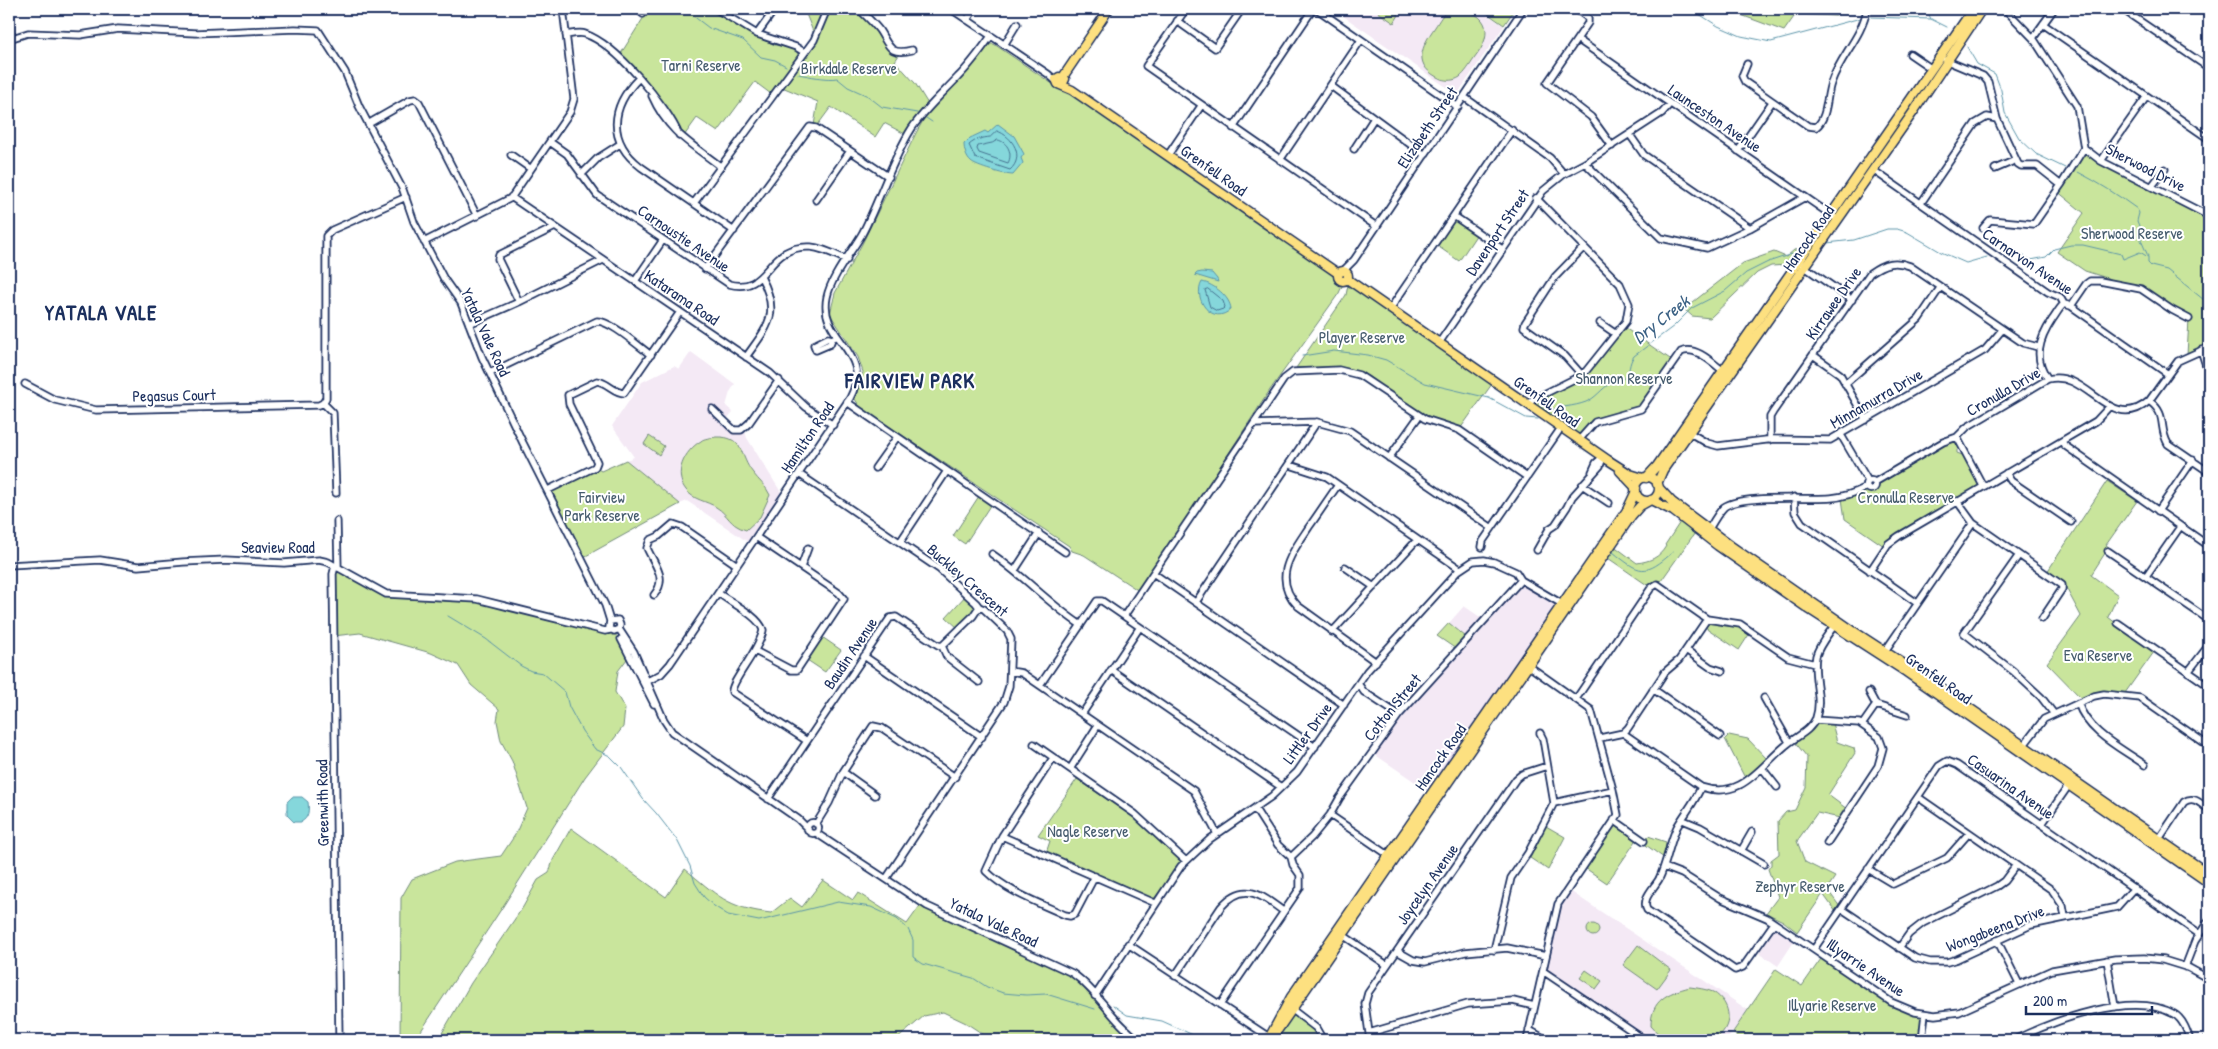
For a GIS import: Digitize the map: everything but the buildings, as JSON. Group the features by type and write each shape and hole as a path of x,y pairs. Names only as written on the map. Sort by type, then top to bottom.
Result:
{"main road":[{"path":"1061,80 1109,9"},
{"name":"Hancock Road","path":"1870,168 1932,69 1944,59 1973,9"},
{"name":"Hancock Road","path":"1644,478 1657,466 1723,371 1870,168 1944,59 1982,9"},
{"name":"Grenfell Road","path":"1061,80 1072,90 1344,275 1561,428 1630,474 1644,478"},
{"name":"Hancock Road","path":"1658,486 1663,470 1690,433 1801,265"},
{"name":"Grenfell Road","path":"1605,458 1636,489"},
{"path":"1644,478 1652,479 1658,486 1657,495 1650,501 1640,498 1636,489 1638,482 1644,478"},
{"name":"Grenfell Road","path":"1658,486 1672,502 1707,532"},
{"name":"Hancock Road","path":"1392,858 1515,673 1631,504 1636,489"},
{"name":"Grenfell Road","path":"1650,501 1674,511 1707,532 1836,624 2022,748"},
{"name":"Hancock Road","path":"1270,1039 1289,1007 1340,933 1529,666 1632,515 1640,506 1650,501"},
{"path":"1562,618 1562,604 1568,603 1577,596"},
{"name":"Grenfell Road","path":"1836,624 1885,651 2157,842 2209,874"},
{"path":"1515,673 1521,668 1529,666 1528,654"},
{"name":"Grenfell Road","path":"2157,842 2209,883"}],"street":[{"path":"424,242 511,197 550,142 573,104 563,9"},
{"path":"638,9 643,14"},
{"path":"716,9 757,34 776,42 796,47 804,52"},
{"path":"757,34 775,9"},
{"path":"694,203 804,52 818,31 827,9"},
{"path":"859,9 878,29 890,48 902,53 912,50"},
{"name":"Grenfell Road","path":"951,9 1048,74 1061,80"},
{"path":"967,20 974,9"},
{"path":"1186,9 1146,66 1376,226"},
{"path":"1177,21 1215,48 1242,9"},
{"path":"1233,128 1315,9 1458,106"},
{"name":"Elizabeth Street","path":"1344,275 1523,9"},
{"path":"1576,9 1588,18 1588,23 1547,83 1591,116 1612,146"},
{"path":"1747,64 1742,76 1743,80 1808,126 1816,127 1819,124 1831,82 1862,29 1867,9"},
{"name":"Sherwood Drive","path":"2005,9 2033,38 2077,106 2084,148 2101,161 2207,215"},
{"path":"2033,38 2054,9"},
{"path":"2122,9 2209,68"},
{"path":"1004,45 1017,24"},
{"path":"2043,24 2209,139"},
{"name":"Yatala Vale Road","path":"9,39 28,33 80,35 118,29 196,33 295,29 318,30 345,72 368,124 406,197 414,222 444,278 460,303 490,373 590,574 609,622 624,643 646,682 668,727 679,738 927,906 1072,973 1120,1025 1139,1040"},
{"path":"566,35 587,34 616,54 662,105 680,135 720,166"},
{"name":"Hamilton Road","path":"646,682 666,669 847,402 855,385 856,370 851,354 834,338 826,303 830,287 867,224 904,143 918,120 959,76 991,36"},
{"name":"Launceston Avenue","path":"1576,39 1834,218"},
{"path":"1280,160 1361,40"},
{"path":"1910,54 1932,69"},
{"path":"1944,59 1986,79 1990,87 1997,119 2016,160 2021,166 2037,166 2061,186"},
{"path":"639,78 622,98 618,111 616,122 620,144 633,161 734,231"},
{"path":"1330,86 1425,155"},
{"path":"2101,161 2146,96"},
{"path":"1464,97 1550,158 1564,174"},
{"path":"368,124 410,100 419,102 477,216"},
{"path":"1738,151 1772,102"},
{"name":"Davenport Street","path":"1439,343 1536,198 1564,174 1630,135 1662,113 1670,104"},
{"path":"1168,154 1202,106"},
{"path":"1920,203 1975,124 1987,117 1997,119"},
{"path":"1354,149 1374,118"},
{"path":"706,269 810,127 816,128 888,177"},
{"path":"1390,309 1512,130"},
{"path":"1630,135 1644,155 1750,228"},
{"name":"Carnoustie Avenue","path":"550,142 566,154 598,195 706,269 732,285 746,285 761,277"},
{"path":"581,175 598,158 620,144"},
{"path":"1983,228 1990,220 2034,224 2061,186 2084,148"},
{"path":"816,200 850,151"},
{"path":"510,155 531,169"},
{"path":"1996,169 2016,160"},
{"path":"1585,163 1660,238 1707,248 1750,228 1805,197"},
{"name":"Carnarvon Avenue","path":"1870,168 2044,289 2057,295 2068,305 2168,374"},
{"path":"2152,186 2164,169"},
{"path":"336,493 333,413 324,400 326,236 332,230 406,197"},
{"name":"Katarama Road","path":"511,197 779,380 806,407 832,425"},
{"path":"1527,404 1581,374 1616,334 1629,314 1629,304 1625,292 1536,198"},
{"path":"2207,215 2209,207"},
{"path":"1454,216 1502,249"},
{"path":"519,302 498,259 500,255 555,227"},
{"path":"635,281 663,240"},
{"path":"1581,374 1565,356 1524,327 1555,277 1584,247"},
{"path":"746,357 771,319 770,298 761,277 777,257 793,248 815,248 847,260"},
{"path":"469,324 519,302 603,260"},
{"name":"Kirrawee Drive","path":"1770,440 1770,417 1870,273 1888,262 1899,262 1910,266 2002,330 2024,343 2038,346"},
{"path":"1801,265 1852,300"},
{"path":"2048,379 2041,369 2038,346 2047,328 2090,281 2100,281 2141,289 2178,314 2189,319"},
{"path":"1845,384 1919,320 1940,288"},
{"path":"548,490 595,467 597,462 569,404 568,395 597,381 618,393 624,393 680,312"},
{"path":"490,373 590,322 597,321 607,323 651,355"},
{"path":"1600,322 1616,334"},
{"name":"Minnamurra Drive","path":"1690,433 1707,443 1718,446 1770,440 1830,440 1988,348 2002,330"},
{"path":"2209,347 2178,360 2149,401 2160,411 2165,438 2168,444 2209,472"},
{"path":"1579,440 1595,422 1641,410 1681,352 1685,350 1694,351 1723,371"},
{"path":"2200,350 2209,375"},
{"path":"1813,355 1840,374 1866,420"},
{"path":"1124,616 1288,374 1293,372 1339,370 1367,378 1419,416 1433,423 1459,430 1527,477"},
{"name":"Cronulla Drive","path":"1707,532 1720,512 1728,505 1742,502 1794,498 1839,497 1870,483 1943,442 1956,437 2048,379 2062,379 2075,382 2109,407 2123,412 2143,406 2149,401"},
{"path":"712,409 734,430 741,430 749,422 779,380"},
{"name":"Pegasus Court","path":"25,384 55,400 96,410 319,405 324,400"},
{"path":"847,402 1065,552"},
{"path":"1870,571 1888,544 1895,539 2096,421 2109,407"},
{"path":"1389,458 1419,416"},
{"path":"1255,424 1317,422 1350,431 1492,528"},
{"path":"1196,602 1317,422"},
{"path":"1482,547 1483,541 1561,428"},
{"path":"1840,435 1870,483"},
{"path":"876,468 898,437"},
{"path":"1956,437 1983,486"},
{"path":"2062,441 2064,445 2086,462 2209,546"},
{"path":"1537,550 1572,497 1605,458"},
{"path":"2158,511 2193,460"},
{"path":"1290,464 1322,475 1460,570"},
{"path":"900,542 947,471"},
{"path":"2006,473 2011,481 2071,522"},
{"name":"Buckley Crescent","path":"799,474 946,575 1010,635 1012,644 1007,697 886,879"},
{"path":"1338,485 1291,554 1285,572 1287,591 1294,602 1332,632 1376,662"},
{"path":"1582,485 1609,504"},
{"path":"1794,498 1796,512 1802,523 1917,603"},
{"path":"1957,501 1973,523 2058,582 2063,588 2042,619"},
{"name":"Greenwith Road","path":"337,522 337,567 333,582 339,1040"},
{"path":"1885,651 1973,523"},
{"path":"654,595 661,587 662,579 647,548 647,544 673,524 682,527 737,565"},
{"path":"2146,576 2180,527"},
{"path":"1015,570 1040,533"},
{"path":"755,651 791,670 796,670 844,599 840,593 756,537"},
{"path":"1332,632 1417,540"},
{"path":"801,567 808,548"},
{"path":"2108,551 2209,620"},
{"path":"992,554 1015,570 1054,607 1081,625"},
{"path":"2020,555 1964,633 1987,648 2013,670 2041,697 2054,714"},
{"name":"Seaview Road","path":"9,565 100,560 129,566 226,560 284,563 319,560 337,567 386,594 477,599 596,627 605,631 615,630"},
{"name":"Littler Drive","path":"1094,996 1155,903 1186,861 1217,834 1255,809 1296,772 1352,694 1353,689 1460,570 1473,561 1488,560 1516,572 1521,580 1562,604"},
{"path":"1345,567 1374,587"},
{"path":"1154,573 1344,705"},
{"name":"Cotton Street","path":"1291,857 1312,837 1330,815 1338,799 1399,715 1521,580"},
{"path":"1576,699 1653,587 1657,584 1708,619 1740,624 1788,657 1815,664"},
{"path":"718,593 761,625 763,633 755,651 732,685 732,692 806,742"},
{"path":"1040,685 1097,601 1102,601 1315,747"},
{"path":"978,682 947,657 942,646 973,616 979,607"},
{"name":"Baudin Avenue","path":"768,799 887,621 894,616 942,646"},
{"path":"1600,738 1623,733 1665,672 1686,650 1708,619"},
{"path":"596,627 618,620 620,625 615,630"},
{"path":"2118,623 2209,686"},
{"path":"1623,733 1701,787 1725,791 1744,784 1789,742 1805,732 1815,720 1818,709 1815,664 1818,650 1836,624"},
{"path":"1082,714 1140,627"},
{"path":"2188,672 2209,646"},
{"path":"1686,650 1710,668 1722,671"},
{"path":"864,656 982,737"},
{"path":"1527,1040 1558,904 1618,816 1600,738 1591,710 1529,666"},
{"path":"1111,670 1281,787"},
{"path":"1010,671 1022,673 1194,791 1217,834"},
{"path":"1358,685 1364,692 1399,715"},
{"path":"1653,690 1720,736"},
{"path":"1869,692 1876,705 1907,716"},
{"path":"2022,748 2041,721 2098,695 2137,697 2209,746"},
{"path":"1764,698 1789,742"},
{"path":"2078,703 2088,723 2145,765"},
{"path":"1862,725 1876,705"},
{"path":"1815,720 1825,722 1850,721 1862,725 1879,737 1882,742 1882,756 1878,766 1826,843"},
{"path":"1070,769 1098,725"},
{"path":"814,828 829,803 843,772 870,730 878,726 955,777"},
{"path":"1494,950 1511,878 1528,853 1554,803 1543,739 1540,733"},
{"path":"1034,744 1135,814 1186,861"},
{"path":"1053,758 1002,836 986,871 992,877 1024,895 1064,915 1070,916 1075,914 1095,876"},
{"name":"Casuarina Avenue","path":"1814,949 1939,766 1947,761 1957,765 2199,934"},
{"name":"Joycelyn Avenue","path":"1370,1040 1364,1004 1368,993 1516,779 1522,774 1547,766"},
{"path":"1762,768 1777,787"},
{"path":"843,772 875,794"},
{"path":"2042,824 2071,782"},
{"path":"1701,787 1672,839 1664,867 1645,900 1644,906 1647,910 1735,970 1743,968 1774,923"},
{"path":"1554,803 1613,790"},
{"path":"1918,797 2052,890 2063,906 2065,918"},
{"path":"2157,842 2184,802 2192,799 2209,810"},
{"path":"1220,1005 1300,888 1300,874 1293,865 1291,857 1278,845 1255,809"},
{"path":"1330,815 1392,858"},
{"path":"1614,820 1644,840"},
{"path":"1683,820 1764,864"},
{"path":"1741,850 1752,832"},
{"path":"1868,869 1893,884 1947,858 1959,847 1969,832"},
{"path":"1002,836 1155,903"},
{"path":"1898,948 1909,934 1923,922 1997,886 2008,877 2016,865"},
{"name":"Illyarrie Avenue","path":"1664,867 1682,874 1720,898 1760,914 1891,1002 1905,1009 1924,1014 1944,1015 1959,1012 2052,970 2107,960 2144,958 2163,960 2185,967 2209,979"},
{"name":"Wongabeena Drive","path":"1842,909 1914,958 1930,962 1947,962 2031,926 2117,907 2134,888"},
{"path":"1175,976 1229,898 1249,891 1264,897 1283,911"},
{"path":"2185,967 2199,934 2209,920"},
{"path":"1340,933 1387,965"},
{"path":"1997,940 2019,984"},
{"path":"1128,944 1270,1039"},
{"path":"1397,951 1413,960 1425,962 1465,952 1494,950 1517,949 1546,956"},
{"path":"2107,960 2115,1007"},
{"path":"1542,971 1645,1040"},
{"path":"1369,1033 1468,1004 1513,1001 1534,1006"},
{"path":"1289,1007 1316,1028 1323,1040"},
{"path":"2014,1040 2027,1037 2071,1016 2115,1007 2153,1007 2175,1015 2186,1030 2190,1040"},
{"path":"1922,1040 1924,1014"},
{"path":"1529,1030 1547,1040"}],"shaded area":[{"path":"1333,9 1479,9 1504,26 1458,93 1455,93"},
{"path":"691,352 735,384 730,392 726,406 733,412 725,421 734,430 744,428 747,438 784,497 751,544 687,501 680,504 626,460 634,457 612,426 642,382 674,366 679,369"},
{"path":"1521,582 1555,602 1557,607 1430,792 1374,754 1397,720"},
{"path":"1464,606 1483,619 1466,637 1449,623"},
{"path":"1567,889 1748,1010 1727,1040 1645,1040 1543,971 1558,904"},
{"path":"1776,927 1795,940 1778,966 1759,953"}],"green space":[{"name":"Tarni Reserve","path":"649,9 711,9 755,36 775,45 795,49 799,56 771,94 755,82 718,132 697,118 684,136 661,99 620,55"},
{"path":"804,9 824,9 814,34"},
{"name":"Birkdale Reserve","path":"829,9 858,10 877,31 889,50 899,55 895,61 915,83 928,104 905,134 884,123 875,137 831,107 817,126 814,125 818,102 782,87 816,41"},
{"path":"1380,9 1391,9 1399,15 1394,23 1378,12"},
{"path":"1449,9 1472,13 1484,23 1486,30 1481,49 1466,71 1453,80 1441,79 1432,74 1426,68 1422,56 1430,34"},
{"path":"1481,9 1515,9 1504,25"},
{"path":"1745,9 1836,9 1836,16 1796,14 1784,31 1741,15"},
{"path":"990,44 994,44 1057,87 1063,89 1335,275 1343,284 1339,293 1270,390 1139,591 1084,555 1072,551 1069,546 860,407 855,399 863,372 858,357 830,314 835,293 862,244 925,117"},
{"name":"Sherwood Reserve","path":"2084,148 2101,161 2209,217 2209,347 2187,355 2189,319 2141,289 2085,271 2057,252 2084,213 2057,191"},
{"path":"1455,220 1477,234 1459,261 1436,245"},
{"path":"1801,249 1789,265 1771,266 1757,273 1710,318 1692,316 1684,309 1743,263 1774,252 1786,257 1794,250"},
{"name":"Player Reserve","path":"1348,285 1492,384 1460,429 1434,421 1420,414 1368,376 1350,370 1323,367 1296,368 1346,295"},
{"name":"Shannon Reserve","path":"1625,328 1673,361 1640,408 1594,420 1580,435 1533,404 1576,380"},
{"path":"649,436 664,446 659,455 644,444"},
{"path":"716,437 732,440 737,443 749,467 770,495 760,517 746,530 732,523 716,507 692,496 682,484 680,477 685,457 702,440"},
{"name":"Cronulla Reserve","path":"1956,440 1960,447 1957,453 1965,456 1979,483 1978,487 1884,546 1845,519 1842,499 1864,491 1873,490 1879,483 1945,443"},
{"name":"Fairview Park Reserve","path":"626,460 680,504 584,557 552,494 553,491 598,469 601,471"},
{"name":"Eva Reserve","path":"2107,481 2137,501 2106,545 2109,547 2091,575 2118,595 2108,617 2154,652 2125,693 2106,692 2082,699 2047,663 2081,616 2064,584 2047,572"},
{"path":"979,496 991,504 965,544 953,536"},
{"path":"1682,519 1697,530 1661,581 1655,581 1650,587 1605,556 1613,545 1637,563 1654,558 1666,546"},
{"path":"338,568 380,591 499,603 601,626 618,638 630,655 618,671 615,692 625,709 623,727 585,777 415,1040 400,1040 401,898 412,879 455,862 501,856 515,835 527,808 512,761 501,741 497,721 499,709 471,685 458,665 431,653 360,633 333,636 333,571"},
{"path":"967,594 979,607 959,629 946,617"},
{"path":"1711,622 1732,623 1750,633 1739,650 1705,627"},
{"path":"1449,623 1466,637 1456,649 1437,636"},
{"path":"822,637 841,650 825,672 807,660"},
{"name":"Zephyr Reserve","path":"1818,723 1832,723 1837,742 1854,748 1855,753 1828,795 1847,809 1840,818 1817,813 1797,841 1805,862 1835,877 1827,889 1840,907 1836,912 1823,894 1797,932 1783,921 1766,913 1778,897 1768,869 1771,865 1771,860 1779,854 1778,821 1786,812 1795,810 1806,787 1807,757 1794,741"},
{"path":"1729,735 1748,739 1767,759 1745,778 1725,739"},
{"name":"Nagle Reserve","path":"1077,779 1133,817 1182,862 1153,900 1046,853 1050,841 1038,835"},
{"path":"1615,825 1638,838 1607,883 1585,868"},
{"path":"1546,826 1565,837 1548,870 1530,858"},
{"path":"571,828 666,897 685,869 724,899 733,904 756,911 771,913 790,898 802,907 823,880 853,900 858,893 907,924 922,903 1078,978 1140,1040 992,1040 966,1023 943,1012 924,1016 896,1040 438,1040 471,983 523,907 538,880 549,873 553,860"},
{"path":"1648,836 1666,842 1664,858 1643,843"},
{"path":"1593,924 1599,930 1593,936 1587,930"},
{"path":"1638,945 1671,970 1657,989 1623,965"},
{"name":"Illyarie Reserve","path":"1823,956 1891,1002 1925,1014 1922,1040 1739,1040 1733,1032 1776,969 1802,986"},
{"path":"1586,970 1602,981 1596,989 1580,978"},
{"path":"1690,987 1713,992 1720,997 1727,1009 1728,1016 1725,1029 1714,1040 1664,1040 1651,1026 1654,1010 1657,1004 1668,995"},
{"path":"1292,1010 1306,1020 1323,1040 1273,1040"}],"water":[{"path":"998,124 1014,136 1024,154 1021,158 1023,163 1013,175 979,166 971,162 966,153 964,144 970,138 985,131 988,133"},
{"path":"1202,272 1212,273 1218,282 1195,275"},
{"path":"1202,282 1211,285 1221,292 1228,300 1231,309 1224,314 1217,315 1206,309 1200,296"},
{"path":"292,797 302,797 308,802 307,816 301,822 294,822 287,815 287,802"}],"waterway":[{"path":"684,9 709,28 743,40 761,57 775,60 786,66"},
{"path":"1694,9 1718,26 1741,36 1771,42 1861,18"},
{"path":"1926,9 1931,19"},
{"path":"1871,17 1931,19 1947,27"},
{"path":"1967,47 1977,64 1995,74 2001,90 2005,113 2019,138 2036,154 2065,168"},
{"path":"798,74 837,78 848,87 868,96 882,107 917,113"},
{"path":"926,118 932,122"},
{"path":"2078,172 2108,189 2137,209 2139,213 2137,221 2142,233 2141,240 2148,256"},
{"name":"Dry Creek","path":"1827,243 1854,240 1887,229 1897,229 1907,232 1941,252 1966,263 1987,257"},
{"name":"Dry Creek","path":"2002,252 2016,252 2031,260 2046,257 2054,249 2071,245 2083,245 2121,254 2123,259 2140,252 2148,257 2148,263 2151,266 2167,270 2209,304"},
{"name":"Dry Creek","path":"1548,411 1581,404 1590,400 1611,383 1625,377 1634,356 1674,326 1692,308 1725,291 1746,273 1768,262 1798,252"},
{"name":"Dry Creek","path":"1302,356 1334,351 1368,355 1386,360 1425,383 1489,398 1526,418 1538,419"},
{"path":"1613,552 1630,565 1643,570 1656,566 1673,552"},
{"path":"448,616 486,639 521,666 531,671 543,673 565,692 569,707 582,731 595,749 610,756 621,767 643,799 677,840 690,866 695,883 704,897 728,915 759,921 838,902 871,907 897,919 908,929 913,940 913,957 923,964 973,978 987,987 1003,993 1046,994 1095,1009"},
{"path":"1113,1005 1127,1015 1162,1021 1193,1035 1201,1035 1213,1040"},
{"path":"1214,1040 1225,1039 1232,1034 1249,1040"}],"district":[{"name":"YATALA VALE","path":"101,312"},
{"name":"FAIRVIEW PARK","path":"910,380"}]}
